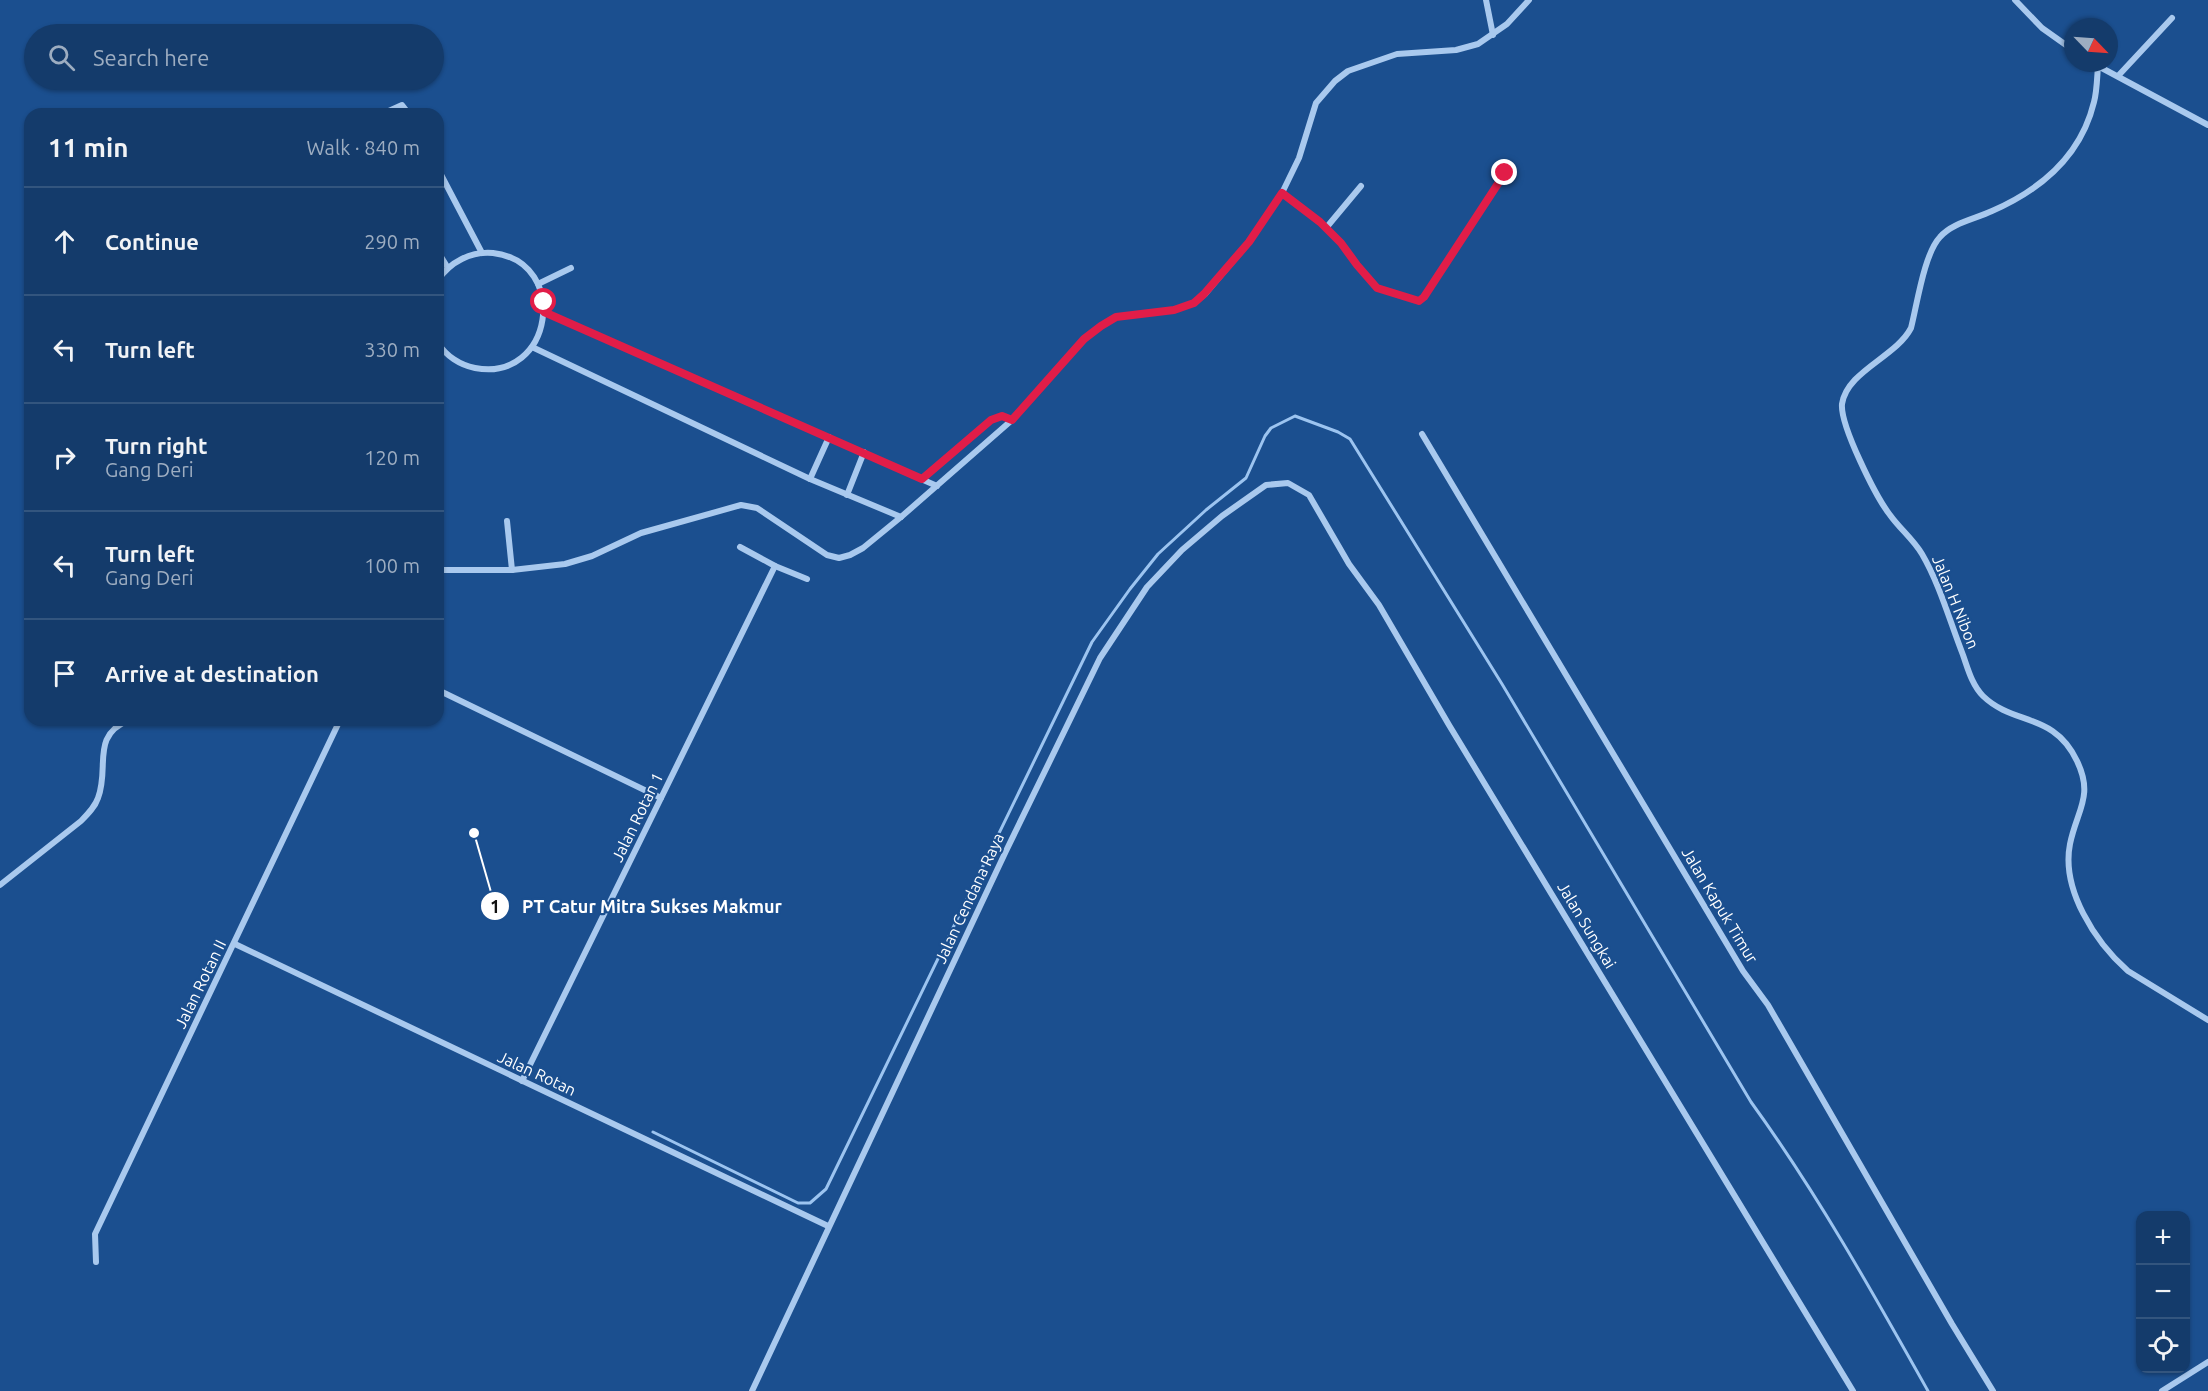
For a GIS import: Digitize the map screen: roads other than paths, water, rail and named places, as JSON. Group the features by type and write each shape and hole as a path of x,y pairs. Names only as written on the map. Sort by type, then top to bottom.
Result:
{"street":[{"path":"1486,0 1493,35"},
{"path":"444,570 546,568 578,561 641,533 741,504 757,508 822,552 839,558 850,555 863,548 901,517 1012,420 1084,339 1101,326 1116,317 1174,310 1194,303 1210,289 1249,242 1282,193 1299,158 1316,103 1335,81 1348,71 1397,54 1468,47 1493,35 1517,14 1528,0"},
{"path":"2015,0 2042,28 2064,44"},
{"path":"2118,76 2172,18"},
{"name":"Jalan H Nibon","path":"2096,72 2094,100 2090,114 2075,146 2062,164 2032,190 1993,211 1964,222 1940,237 1930,253 1911,328 1907,335 1898,346 1848,387 1842,408 1870,482 1888,512 1913,541 1928,566 1972,680 1978,690 1996,705 2036,721 2055,732 2077,759 2086,787 2070,844 2069,874 2073,889 2096,936 2128,971 2208,1020"},
{"path":"2111,72 2206,124 2208,116"},
{"path":"1282,193 1326,228 1377,288 1419,301 1424,297 1505,173"},
{"path":"444,180 482,253"},
{"path":"1326,228 1361,186"},
{"path":"444,273 464,258 482,253 501,255 526,269 538,284 544,302 541,330 532,347 509,365 481,369 454,360 444,349"},
{"path":"444,262 448,268"},
{"path":"538,284 571,268"},
{"path":"544,312 937,486"},
{"path":"532,347 810,479 901,517"},
{"path":"922,479 991,420 1002,416 1012,420"},
{"name":"Jalan Kapuk Timur","path":"1422,434 1743,971 1768,1005 1946,1314 1994,1391"},
{"path":"810,479 829,437"},
{"path":"847,495 864,452"},
{"name":"Jalan Cendana Raya","path":"752,1391 1006,851 1100,658 1148,587 1182,550 1222,516 1266,485 1288,483"},
{"name":"Jalan Sungkai","path":"1288,483 1309,495 1349,564 1379,605 1454,734 1853,1391"},
{"path":"507,521 512,570"},
{"path":"740,547 775,566 807,579"},
{"name":"Jalan Rotan 1","path":"522,1081 775,566"},
{"path":"444,693 661,798"},
{"path":"0,885 73,828 91,810 101,789 105,742 118,726"},
{"name":"Jalan Rotan II","path":"96,1262 95,1234 337,726"},
{"name":"Jalan Rotan","path":"235,944 828,1226"},
{"path":"2162,1391 2208,1362"}],"waterway":[{"path":"653,1132 798,1203 810,1203 826,1189 1092,642 1158,554 1206,510 1246,478 1271,428 1295,416 1338,432 1350,439 1502,684 1751,1102 1799,1172 1844,1244 1928,1391"}],"place":[{"name":"PT Catur Mitra Sukses Makmur","path":"474,833"}]}
